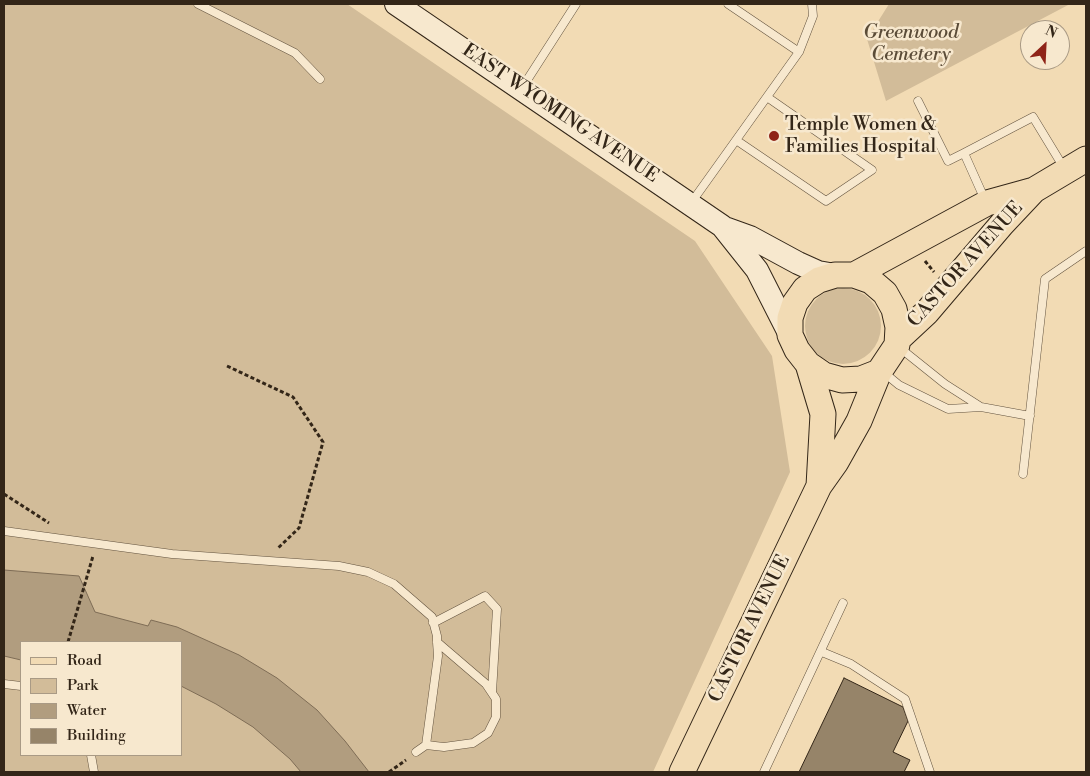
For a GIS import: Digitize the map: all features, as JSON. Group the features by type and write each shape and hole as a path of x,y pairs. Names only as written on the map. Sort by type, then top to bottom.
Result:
{"main road":[{"name":"CASTOR AVENUE","path":"844,275 995,213 1076,165"},
{"name":"CASTOR AVENUE","path":"898,342 927,312 995,213"},
{"path":"844,275 871,281 885,293 894,309 898,342 880,371 861,379 842,380 824,375 808,364 797,350 790,335 790,318 795,302 805,289 819,280 844,275"},
{"name":"CASTOR AVENUE","path":"808,364 823,414 819,486"},
{"name":"CASTOR AVENUE","path":"685,771 819,486 836,462 859,421 880,371"}],"street":[{"name":"EAST WYOMING AVENUE","path":"396,4 691,203 722,226 757,270 790,335"},
{"name":"EAST WYOMING AVENUE","path":"722,226 750,237 818,272 844,275"}],"lane":[{"path":"198,4 295,53 320,80"},
{"path":"522,88 576,4"},
{"path":"728,4 799,52"},
{"path":"691,203 799,52 813,16 812,4"},
{"path":"736,140 826,201 872,170 767,97"},
{"path":"918,101 948,161 1033,117 1076,165"},
{"path":"964,153 995,213"},
{"path":"1023,474 1045,279 1086,250"},
{"path":"898,342 945,384 981,407"},
{"path":"880,371 899,385 948,409 981,407 1030,416"},
{"path":"4,531 172,554 338,566 368,572 394,584 432,617 437,642 438,656 426,744 416,752"},
{"path":"434,623 485,596 497,609 492,692"},
{"path":"764,772 822,652 843,603"},
{"path":"426,744 444,747 472,743 488,733 496,716 496,699 486,684 437,642"},
{"path":"822,652 851,664 905,699 930,772"},
{"path":"4,684 20,686"},
{"path":"90,756 94,772"}],"path":[{"path":"919,254 937,276"},
{"path":"227,366 293,397 323,442 299,528 264,561"},
{"path":"4,494 56,526"},
{"path":"68,641 92,562"},
{"path":"388,772 416,752"}],"green space":[{"path":"4,4 347,4 695,241 772,356 790,472 653,772 4,772"},
{"name":"Greenwood Cemetery","path":"889,4 1070,4 1040,20 1020,20 1020,30 886,101 867,39"},
{"path":"843,288 858,291 870,299 878,311 881,326 878,341 870,353 858,361 843,364 828,361 816,353 808,341 805,326 808,311 816,299 828,291"}],"water":[{"path":"4,570 79,576 95,612 148,626 151,620 177,627 239,655 277,678 317,710 345,741 369,772 301,772 290,759 253,727 216,704 182,687 182,641 20,641 20,660 4,656"}],"building":[{"path":"844,678 903,707 908,721 893,752 910,760 904,772 799,772"}],"place":[{"name":"Temple Women & Families Hospital","path":"774,136"}]}
